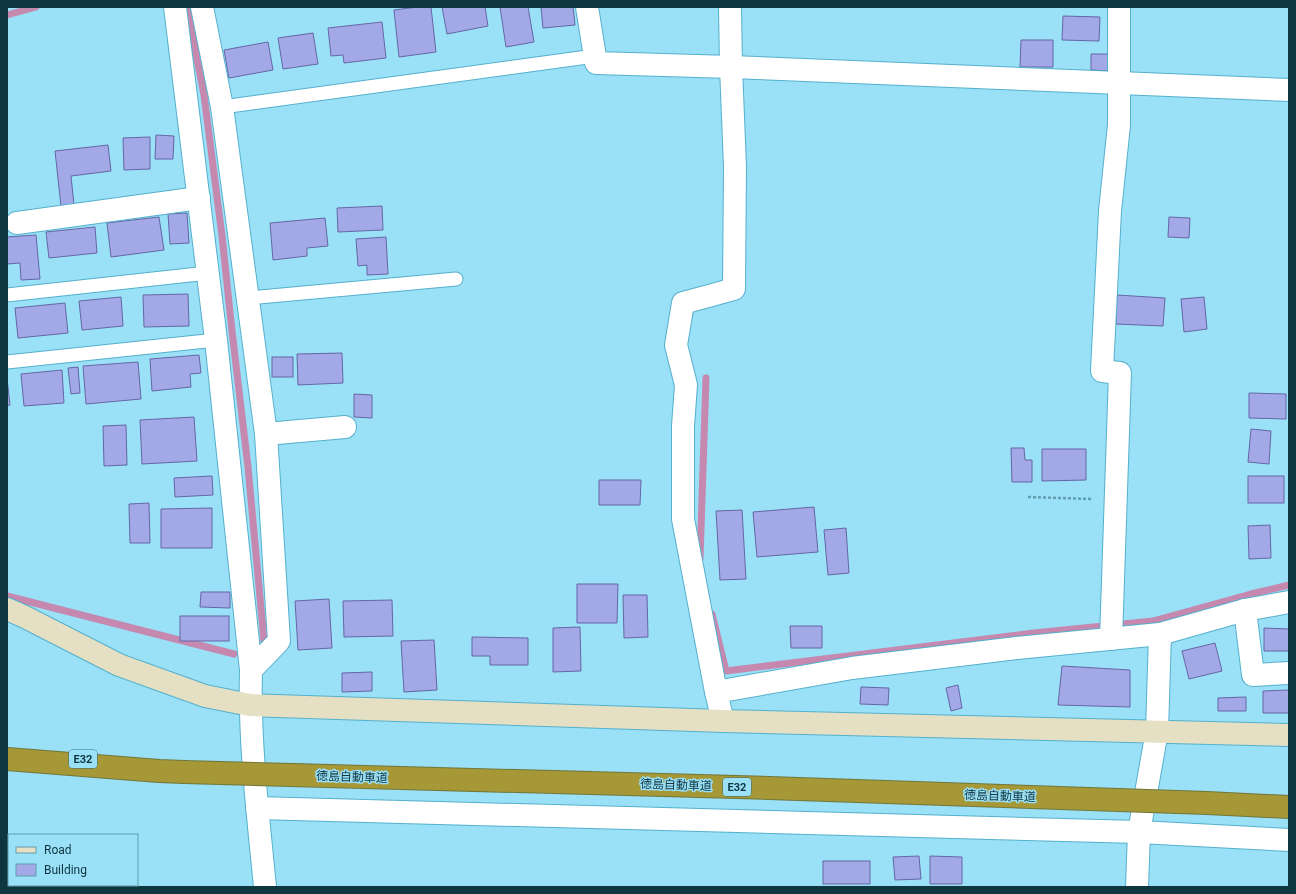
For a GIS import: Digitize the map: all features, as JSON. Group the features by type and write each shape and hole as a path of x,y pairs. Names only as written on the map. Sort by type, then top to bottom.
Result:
{"highway":[{"name":"徳島自動車道","path":"7,748 159,771"},
{"name":"徳島自動車道","path":"7,759 184,772 777,788 1289,807"}],"street":[{"path":"175,7 216,340 251,670 250,705 257,808 265,887"},
{"path":"202,7 222,106 266,434 279,640 251,670"},
{"path":"587,7 596,64 731,67 1289,90"},
{"path":"723,721 716,692 683,519 683,426 686,386 676,345 683,303 734,289 735,167 730,7"},
{"path":"1112,630 1120,373 1102,371 1110,211 1119,125 1120,7"},
{"path":"17,223 199,198"},
{"path":"266,434 345,427"},
{"path":"716,692 852,668 1017,648 1112,630 1160,634 1245,610 1289,602"},
{"path":"7,609 119,665 205,696 250,705 723,721 1289,735"},
{"path":"1245,610 1252,675 1289,673"},
{"path":"1137,887 1139,832 1157,731 1160,634"},
{"path":"257,808 1139,832 1289,840"}],"lane":[{"path":"222,106 595,56"},
{"path":"7,295 208,273"},
{"path":"248,298 456,279"},
{"path":"7,362 216,340"}],"path":[{"path":"1028,497 1116,500"}],"building":[{"path":"431,7 436,52 399,57 394,10"},
{"path":"442,7 485,7 488,26 447,34"},
{"path":"500,7 528,7 534,42 506,47"},
{"path":"541,7 573,7 575,25 543,28"},
{"path":"1063,16 1100,17 1099,41 1062,40"},
{"path":"382,22 386,58 344,63 343,55 331,56 328,28"},
{"path":"313,33 318,64 283,69 278,38"},
{"path":"1021,40 1053,40 1053,67 1020,67"},
{"path":"268,42 273,70 229,78 224,50"},
{"path":"1091,54 1109,54 1109,71 1091,70"},
{"path":"156,135 174,136 173,159 155,159"},
{"path":"150,137 150,169 124,170 123,138"},
{"path":"108,145 111,171 71,176 74,205 61,206 55,151"},
{"path":"382,206 383,230 338,232 337,208"},
{"path":"187,213 189,243 170,244 168,214"},
{"path":"159,217 164,250 111,257 107,223"},
{"path":"1169,217 1190,218 1189,238 1168,237"},
{"path":"325,218 328,246 307,248 307,256 273,260 270,223"},
{"path":"95,227 97,253 49,258 46,232"},
{"path":"36,235 40,279 21,280 20,263 7,264 7,237"},
{"path":"386,237 388,274 367,275 367,265 358,266 356,239"},
{"path":"188,294 189,326 144,327 143,295"},
{"path":"1117,295 1165,298 1163,326 1116,324"},
{"path":"121,297 123,326 82,330 79,301"},
{"path":"1204,297 1207,329 1184,332 1181,299"},
{"path":"65,303 68,333 18,338 15,308"},
{"path":"342,353 343,383 298,385 297,354"},
{"path":"199,355 201,373 190,374 191,387 152,391 150,359"},
{"path":"272,357 293,357 293,377 272,377"},
{"path":"138,362 141,399 86,404 83,366"},
{"path":"78,367 80,393 71,394 68,368"},
{"path":"62,370 64,403 24,406 21,374"},
{"path":"7,378 10,405 7,406"},
{"path":"1249,393 1286,394 1286,419 1249,418"},
{"path":"354,394 372,395 372,418 354,417"},
{"path":"194,417 197,461 142,464 140,420"},
{"path":"126,425 127,465 104,466 103,426"},
{"path":"1251,429 1271,431 1269,464 1248,462"},
{"path":"1011,448 1024,448 1025,460 1032,460 1032,482 1012,482"},
{"path":"1042,449 1086,449 1086,480 1042,481"},
{"path":"212,476 213,495 175,497 174,478"},
{"path":"1248,476 1284,476 1284,503 1248,503"},
{"path":"599,480 641,480 640,505 599,505"},
{"path":"149,503 150,543 130,543 129,504"},
{"path":"814,507 818,552 757,557 753,512"},
{"path":"212,508 212,548 161,548 161,509"},
{"path":"742,510 746,579 720,580 716,511"},
{"path":"1270,525 1271,558 1249,559 1248,526"},
{"path":"846,528 849,573 828,575 824,530"},
{"path":"577,584 618,584 617,623 577,623"},
{"path":"201,592 230,592 230,608 200,607"},
{"path":"623,595 647,595 648,637 624,638"},
{"path":"329,599 332,648 298,650 295,601"},
{"path":"392,600 393,636 344,637 343,601"},
{"path":"180,616 229,616 229,641 180,641"},
{"path":"790,626 822,626 822,648 791,648"},
{"path":"580,627 581,671 553,672 553,628"},
{"path":"1264,628 1289,629 1289,651 1264,651"},
{"path":"472,637 528,638 528,665 490,665 490,656 472,656"},
{"path":"434,640 437,690 404,692 401,641"},
{"path":"1215,643 1222,671 1189,679 1182,651"},
{"path":"1062,666 1130,670 1130,707 1058,705"},
{"path":"372,672 372,691 342,692 342,673"},
{"path":"958,685 962,708 951,711 946,688"},
{"path":"861,687 889,688 888,705 860,704"},
{"path":"1289,690 1289,713 1263,713 1263,691"},
{"path":"1246,697 1246,711 1218,711 1218,698"},
{"path":"7,847 8,847 8,880"},
{"path":"919,856 921,879 895,880 893,857"},
{"path":"930,856 962,857 962,884 930,884"},
{"path":"823,861 870,861 870,884 823,884"}],"waterway":[{"path":"7,15 36,7"},
{"path":"187,7 204,95 222,236 248,467 264,641"},
{"path":"700,559 706,378"},
{"path":"712,614 726,671 1034,633 1153,621 1289,585"},
{"path":"7,596 234,654"}]}
